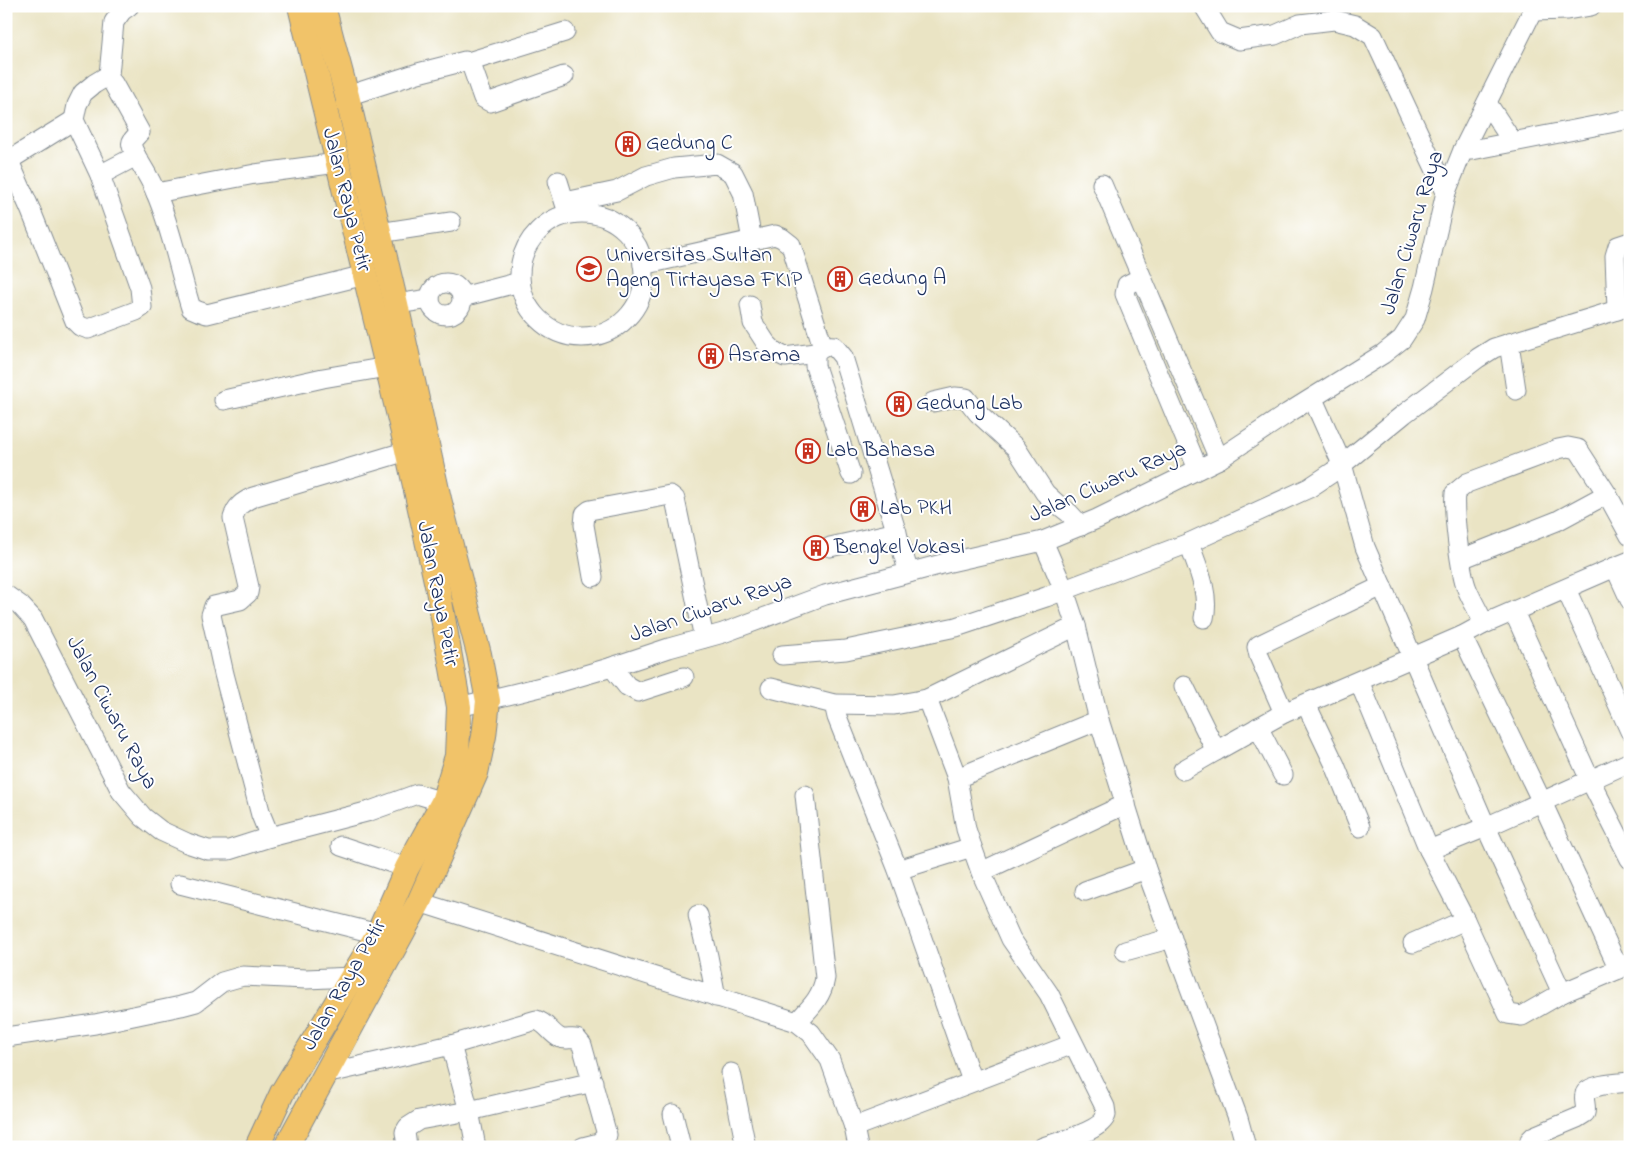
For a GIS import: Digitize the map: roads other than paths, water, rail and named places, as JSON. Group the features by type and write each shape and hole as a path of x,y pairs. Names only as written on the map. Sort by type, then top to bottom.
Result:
{"main road":[{"name":"Jalan Raya Petir","path":"258,1147 282,1093 378,934 407,868 443,802 457,756 459,707 438,590 407,451 300,6"},
{"name":"Jalan Raya Petir","path":"286,1147 419,902 476,773 484,736 488,701 479,654 439,499 347,96 323,6"}],"street":[{"path":"74,120 8,161 32,211 75,320 80,326 88,329 136,311 142,307 143,302 140,288 100,175 74,120 77,105 83,93 109,75 114,22 122,11 129,6"},
{"path":"1204,6 1220,32 1238,40 1275,35 1300,24 1334,20 1355,25 1373,36 1446,192"},
{"path":"1534,9 1591,6"},
{"name":"Jalan Ciwaru Raya","path":"459,707 488,701 612,667 723,633 825,595 1043,541 1081,526 1219,459 1288,413 1384,354 1402,339 1415,319 1446,192 1463,150 1534,9"},
{"path":"347,96 418,73 468,62 565,32"},
{"path":"468,62 483,98 490,102 564,76"},
{"path":"113,83 140,132 131,140 130,144 156,193 167,223 191,308 208,314 365,275"},
{"path":"1487,103 1512,141"},
{"path":"1463,150 1472,150 1630,119"},
{"path":"100,175 136,156"},
{"path":"156,193 255,174 337,162"},
{"path":"567,208 598,215 609,219 619,226 635,243 643,265 642,288 633,309 617,326 596,335 573,336 562,333 547,325 534,313 527,304 520,282 522,260 530,241 545,225 567,208 617,191 646,176 674,168 718,164 733,173 743,194 752,240"},
{"path":"558,181 567,208"},
{"path":"1102,184 1219,459"},
{"path":"379,233 451,222"},
{"path":"643,265 775,235 791,245 819,350 815,366 851,474"},
{"path":"782,655 846,650 956,627 1064,590 1189,543 1309,488 1478,358 1494,348 1623,308 1614,256 1618,246 1630,242"},
{"path":"1141,278 1126,285 1125,294 1198,470"},
{"path":"396,304 430,299 434,288 444,283 457,288 462,296 520,282"},
{"path":"750,305 753,323 766,343 776,352 785,357 834,346 843,357 909,573"},
{"path":"1509,343 1516,390"},
{"path":"224,400 323,378 387,368"},
{"path":"933,402 955,396 966,398 978,413 1016,448 1045,493 1070,513 1081,526"},
{"path":"1313,399 1342,464 1366,548 1412,658 1486,827 1562,993"},
{"path":"1184,436 1205,427"},
{"path":"1484,624 1466,587 1454,504 1455,493 1467,483 1558,449 1568,446 1578,449 1607,494 1630,536"},
{"path":"266,828 224,674 211,615 214,606 240,600 248,593 233,518 234,512 241,504 253,497 407,451"},
{"path":"1461,559 1557,521 1607,494"},
{"path":"593,577 584,524 585,514 590,510 670,495 675,499 704,638"},
{"path":"830,547 897,532"},
{"path":"1043,541 1064,590 1076,626 1099,720 1146,869 1238,1118 1246,1147"},
{"path":"1189,543 1206,596 1204,618"},
{"path":"1182,770 1284,713 1622,564 1630,600"},
{"path":"1284,713 1259,656 1257,650 1259,645 1382,586"},
{"path":"1566,589 1630,731"},
{"name":"Jalan Ciwaru Raya","path":"6,595 20,605 33,619 121,791 143,817 161,831 187,844 208,850 229,850 266,828 370,811 417,794 443,802"},
{"path":"1514,612 1590,780 1630,859"},
{"path":"771,688 834,704 894,705 927,699 1076,626"},
{"path":"1359,681 1429,850 1465,920 1508,1014 1522,1016 1562,993 1624,966 1462,636"},
{"path":"612,667 627,686 638,692 684,677"},
{"path":"1184,686 1216,751"},
{"path":"927,699 957,778 966,829 972,847 1010,939 1049,994 1105,1107 1106,1115 1101,1123 1078,1141 1043,1147"},
{"path":"834,704 837,717 898,870 972,1081"},
{"path":"1306,704 1335,765 1360,828"},
{"path":"957,778 1099,720"},
{"path":"1258,727 1284,775"},
{"path":"1429,850 1486,827 1630,762"},
{"path":"797,1022 815,1003 823,989 826,978 805,795"},
{"path":"981,872 1126,804"},
{"path":"341,846 407,868"},
{"path":"898,870 972,847"},
{"path":"1085,891 1146,869"},
{"path":"180,884 378,934"},
{"path":"419,902 797,1022 811,1033 830,1060 854,1127 858,1147"},
{"path":"698,914 716,997"},
{"path":"1413,943 1465,920"},
{"path":"1125,950 1172,938"},
{"path":"6,1037 95,1024 181,1006 196,1002 222,982 243,976 306,979 353,977"},
{"path":"325,1074 451,1045 536,1020 540,1021 559,1037 564,1039 572,1038 580,1042 607,1135 599,1142 583,1147"},
{"path":"854,1127 1073,1044"},
{"path":"451,1045 469,1111 476,1147"},
{"path":"731,1073 746,1147"},
{"path":"407,1147 405,1132 413,1123 419,1120 469,1111 592,1082"},
{"path":"1529,1147 1530,1140 1534,1136 1585,1113 1584,1096 1588,1090 1609,1084 1630,1082"},
{"path":"673,1114 682,1147"}],"place":[{"name":"Gedung C","path":"628,144"},
{"name":"Universitas Sultan Ageng Tirtayasa FKIP","path":"589,269"},
{"name":"Gedung A","path":"840,279"},
{"name":"Asrama","path":"711,356"},
{"name":"Gedung Lab","path":"899,404"},
{"name":"Lab Bahasa","path":"808,451"},
{"name":"Lab PKH","path":"863,509"},
{"name":"Bengkel Vokasi","path":"816,548"}]}
